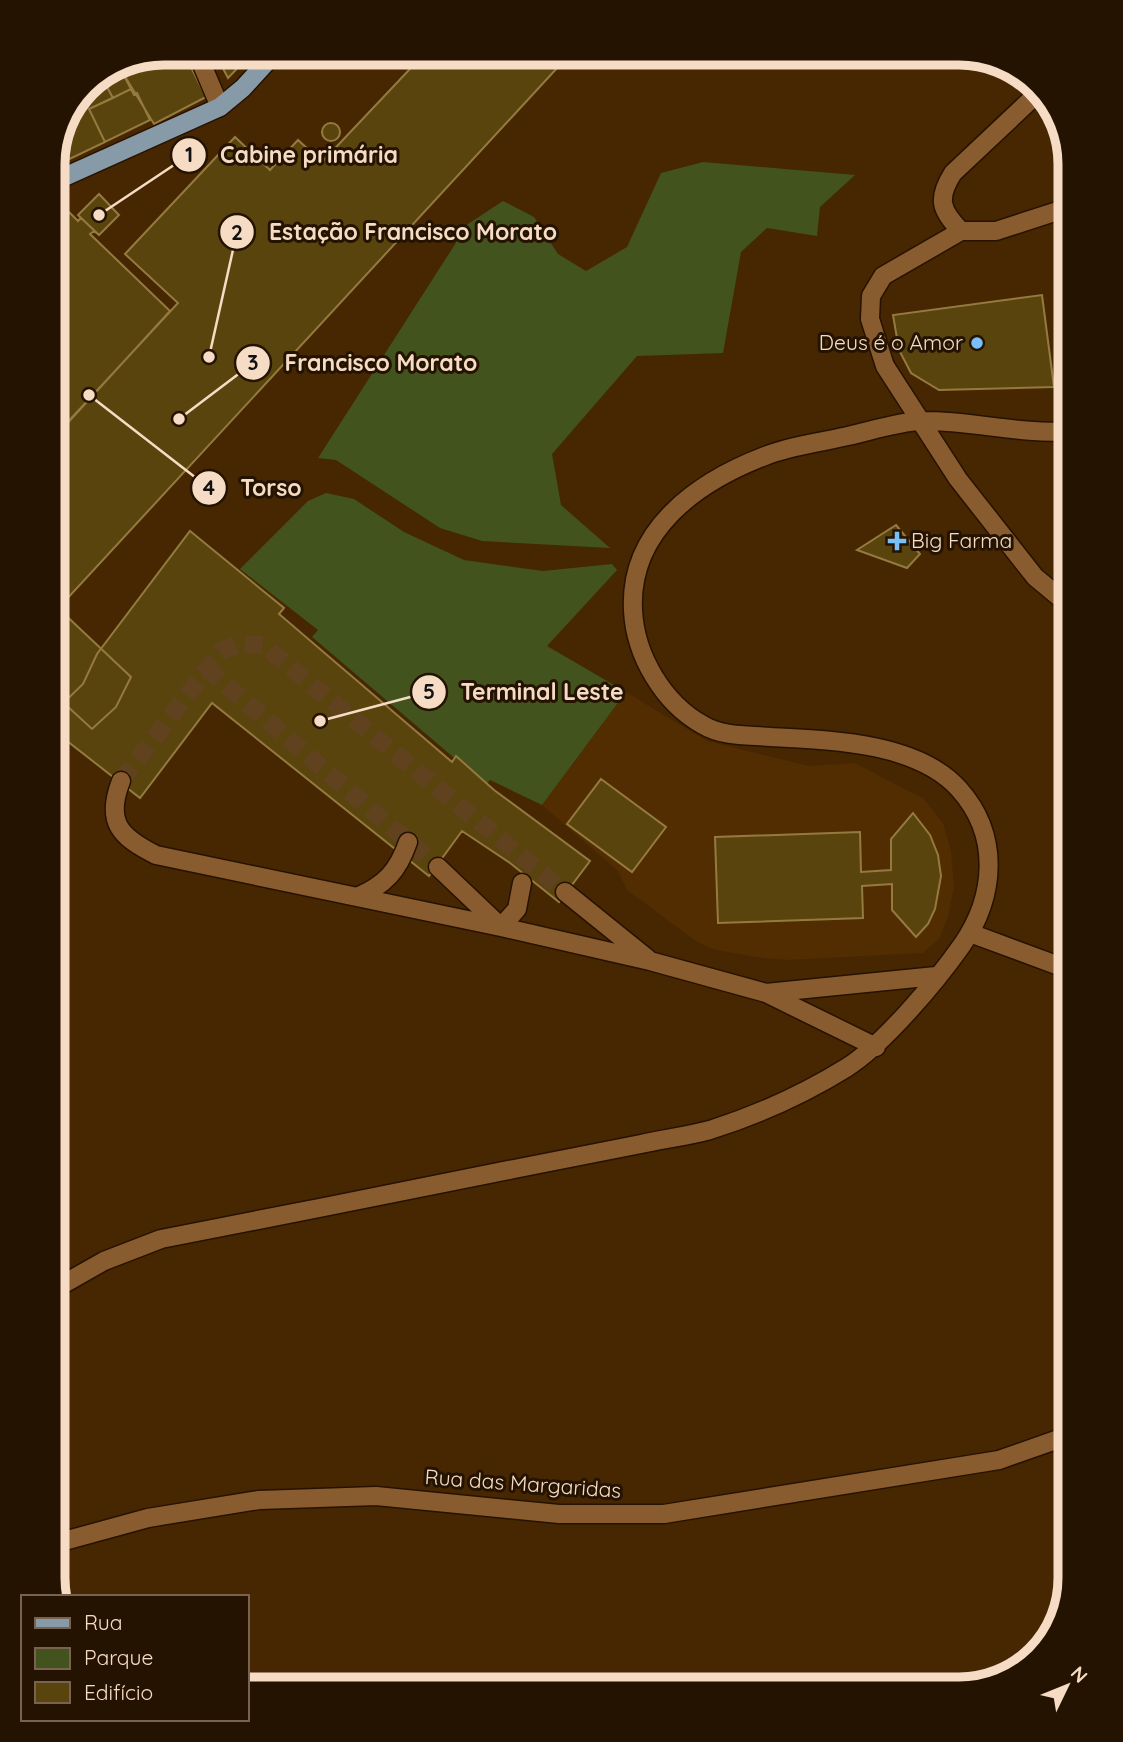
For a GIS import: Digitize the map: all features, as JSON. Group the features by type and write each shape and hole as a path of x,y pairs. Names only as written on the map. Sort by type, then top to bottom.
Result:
{"main road":[{"path":"65,177 220,107 243,88 263,65"}],"street":[{"path":"202,65 220,107"},
{"path":"961,231 949,219 943,205 942,189 953,173 1033,98"},
{"path":"1058,210 996,232 961,231 883,276 871,296 870,319 885,366 958,479 1035,578 1058,596"},
{"path":"65,1283 104,1261 161,1239 707,1130 799,1093 847,1067 876,1047 970,933 986,901 990,874 983,832 958,788 897,752 857,742 733,735 703,726 660,686 643,656 634,626 636,566 644,546 660,525 719,476 770,454 919,421 1058,432"},
{"path":"121,782 114,797 114,816 120,831 138,846 156,855 650,961 766,993 876,1047"},
{"path":"357,897 385,881 399,867 408,842"},
{"path":"438,867 501,927"},
{"path":"501,927 517,909 522,883"},
{"path":"565,892 650,961"},
{"path":"970,933 1058,966"},
{"path":"766,993 936,976"},
{"name":"Rua das Margaridas","path":"65,1540 148,1518 258,1500 376,1496 559,1514 664,1514 999,1460 1058,1439"}],"shaded area":[{"path":"626,692 707,741 809,766 855,763 924,799 943,823 951,851 954,887 948,917 939,939 923,953 788,960 755,957 716,950 697,942 627,890 618,871 542,805"}],"green space":[{"path":"703,162 855,175 820,207 817,236 767,228 741,252 723,353 637,356 552,454 561,505 610,548 482,541 440,528 336,460 318,458 468,224 503,201 534,217 558,254 586,271 627,247 661,173"},
{"path":"326,493 354,499 404,532 464,560 543,571 612,564 617,570 547,646 626,692 542,805 490,780 486,785 312,637 318,630 240,569 308,501"}],"building":[{"path":"190,65 206,97 154,124 123,74 145,67"},
{"path":"221,65 240,65 228,78"},
{"path":"414,65 560,65 65,601 65,425 178,303 125,254 235,137 270,170 298,140 322,162"},
{"path":"123,74 131,89 113,98 105,84"},
{"path":"105,84 113,98 89,109 105,142 65,161 68,138 75,120 85,104"},
{"path":"131,89 134,95 137,93 150,120 105,142 89,109"},
{"path":"331,123 337,126 340,132 337,138 331,141 325,138 322,132 325,126"},
{"path":"99,194 119,215 99,235 94,231 90,234 170,311 65,426 65,208 78,221 81,218 78,215"},
{"path":"99,194 119,215 99,235 78,215"},
{"path":"1042,295 1054,387 939,390 911,373 899,350 893,315"},
{"path":"896,525 920,554 907,568 857,550"},
{"path":"190,531 284,608 279,614 452,762 456,756 494,790 590,861 559,902 510,863 462,831 429,876 212,703 140,798 65,739 65,701 83,684 97,654"},
{"path":"65,615 131,677 116,707 92,729 65,704"},
{"path":"601,779 666,827 632,872 567,824"},
{"path":"913,813 930,835 938,855 941,876 935,909 928,924 916,937 892,910 892,884 862,886 863,918 718,923 715,837 860,832 861,872 891,870 891,839"}],"tunnel":[{"path":"121,781 221,651 239,644 263,645 565,892"},
{"path":"206,668 438,867"}],"place":[{"name":"Cabine primária","path":"99,215"},
{"name":"Deus é o Amor","path":"977,343"},
{"name":"Estação Francisco Morato","path":"209,357"},
{"name":"Torso","path":"89,395"},
{"name":"Francisco Morato","path":"179,419"},
{"name":"Big Farma","path":"897,541"},
{"name":"Terminal Leste","path":"320,721"}]}
